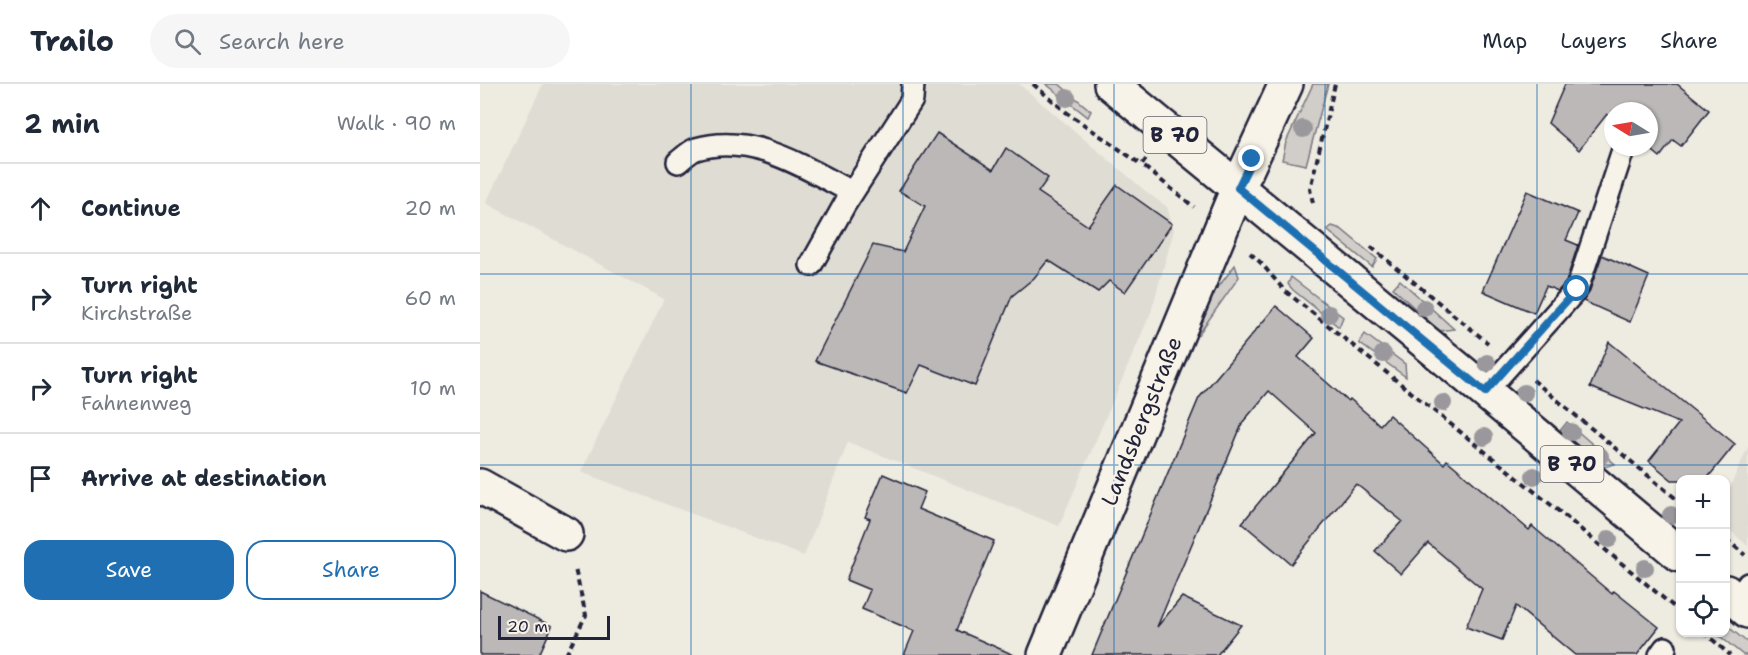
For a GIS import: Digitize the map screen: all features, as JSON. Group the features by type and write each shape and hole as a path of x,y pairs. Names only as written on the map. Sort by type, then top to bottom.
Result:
{"main road":[{"name":"B 70","path":"1111,84 1676,552"},
{"name":"Landsbergstraße","path":"1045,655 1238,188 1286,84"},
{"path":"480,486 566,534"}],"lane":[{"path":"811,265 852,192 912,100 913,84"},
{"path":"678,162 694,150 729,144 767,151 852,192"},
{"path":"1485,392 1577,289 1621,156"}],"path":[{"path":"1033,84 1066,112 1142,165"},
{"path":"1313,203 1310,189 1335,84"},
{"path":"566,534 586,615 566,655"},
{"path":"1730,542 1748,557"},
{"path":"1709,637 1730,655"}],"shaded area":[{"path":"543,84 1019,84 1167,207 1174,230 1151,312 1059,526 848,442 804,556 581,472 664,299 486,203"},
{"path":"1046,84 1059,84 1091,111 1088,117"},
{"path":"1313,84 1328,84 1306,165 1282,160 1286,142"},
{"path":"1332,226 1341,229 1377,259 1372,267 1327,230"},
{"path":"1235,265 1239,277 1198,335 1194,327 1213,294"},
{"path":"1291,277 1343,317 1339,327 1293,290 1288,284"},
{"path":"1400,280 1454,329 1439,331 1393,288"},
{"path":"1365,334 1405,364 1406,377 1359,343"},
{"path":"1567,422 1615,464 1600,468 1559,432"},
{"path":"1748,447 1748,546 1730,530 1730,487"},
{"path":"1730,628 1748,643 1748,655 1743,655 1721,637 1730,637"}],"building":[{"path":"1565,84 1677,84 1709,110 1681,146 1673,140 1660,157 1658,155 1658,102 1604,102 1604,118 1579,150 1548,123"},
{"path":"937,133 993,170 1006,148 1048,178 1038,192 1088,226 1117,185 1172,224 1125,292 1109,281 1098,292 1048,260 1034,278 1012,296 975,386 921,365 907,393 815,361 873,245 903,252 925,206 899,191"},
{"path":"1527,191 1578,213 1566,240 1578,245 1566,282 1558,291 1546,286 1534,313 1483,291"},
{"path":"1602,255 1649,276 1630,322 1583,301 1589,293"},
{"path":"1276,306 1314,338 1298,357 1348,401 1350,399 1380,425 1389,415 1444,464 1447,460 1529,530 1532,526 1612,594 1614,591 1659,627 1637,655 1575,655 1516,606 1502,640 1466,627 1482,589 1428,543 1401,574 1375,551 1402,521 1356,484 1291,564 1242,523 1316,433 1269,391 1243,422 1157,627 1182,597 1241,625 1217,655 1092,655 1199,398"},
{"path":"1609,342 1735,444 1710,475 1676,475 1676,480 1672,480 1649,461 1679,423 1590,387"},
{"path":"883,474 925,492 918,509 994,541 957,630 1014,655 904,655 914,631 862,609 870,590 846,580 870,519 865,517"},
{"path":"480,591 552,626 539,655 480,655"}],"route":[{"path":"1252,159 1238,188 1485,392 1577,289"}]}
